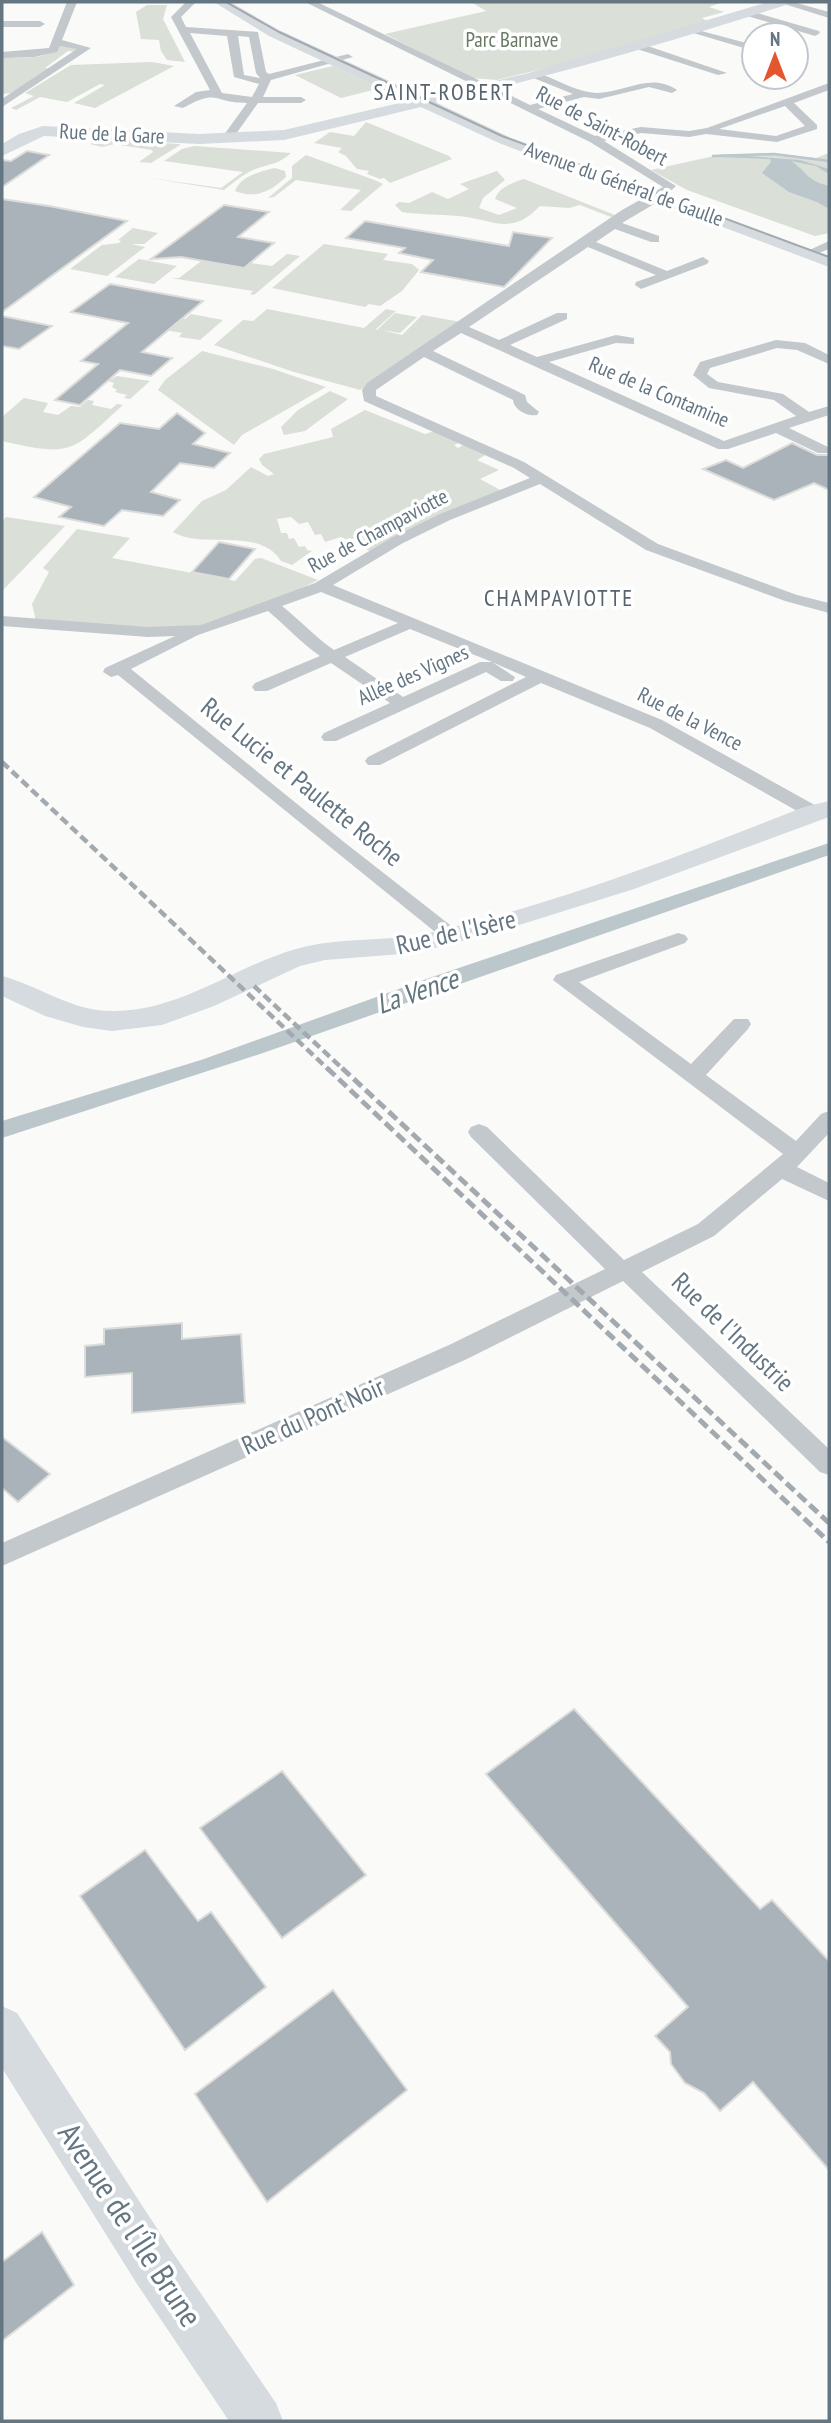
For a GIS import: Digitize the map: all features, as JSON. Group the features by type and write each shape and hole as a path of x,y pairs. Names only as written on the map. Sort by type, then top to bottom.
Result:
{"street":[{"path":"2,55 53,50 72,2"},
{"path":"191,2 176,17 217,92 225,98 262,88 341,59"},
{"name":"Avenue du Général de Gaulle","path":"221,2 255,23 436,98 520,139 824,251"},
{"name":"Avenue du Général de Gaulle","path":"237,2 271,23 420,102 513,144 663,193"},
{"name":"Rue de Saint-Robert","path":"310,2 594,140 667,182 670,186 663,193"},
{"path":"420,102 528,77 782,2 829,15"},
{"path":"747,13 815,33"},
{"path":"2,24 40,24"},
{"path":"182,30 254,34 262,88 227,139"},
{"path":"694,30 740,44"},
{"path":"232,33 239,77 262,88 301,100"},
{"path":"2,104 86,48 55,42"},
{"path":"638,46 722,74"},
{"path":"528,77 598,96 649,84 672,90"},
{"path":"528,77 565,99"},
{"path":"594,140 641,130 689,134 706,131 829,86"},
{"name":"Rue de la Gare","path":"179,106 200,94 217,92"},
{"path":"529,108 584,94"},
{"name":"Rue de la Gare","path":"2,151 24,137 43,131 227,139 284,135 420,102"},
{"path":"706,131 777,139 813,127 787,102"},
{"path":"663,193 621,215 614,224 372,386 369,398 490,451 542,478 652,547 791,598 829,608"},
{"path":"614,224 655,239"},
{"path":"586,242 667,275"},
{"path":"641,285 702,261"},
{"path":"498,346 568,319 543,307"},
{"name":"Rue de la Contamine","path":"461,328 723,446 829,410"},
{"name":"Rue de la Contamine","path":"535,362 616,339 629,341"},
{"name":"Rue de la Contamine","path":"808,418 778,397 714,385 700,375 701,371 705,365 776,344 800,346 829,360"},
{"path":"423,352 520,398"},
{"path":"520,398 535,390"},
{"path":"520,398 520,404 531,412"},
{"path":"777,428 823,450"},
{"name":"Rue de Champaviotte","path":"2,621 148,632 203,630 321,586 398,540 445,517 542,478"},
{"name":"Rue de la Vence","path":"321,586 656,724 821,811"},
{"path":"270,605 304,632 304,637 402,704"},
{"path":"261,687 403,627"},
{"name":"Rue Lucie et Paulette Roche","path":"203,630 115,670 452,936"},
{"name":"Allée des Vignes","path":"330,737 486,666 513,681"},
{"path":"374,761 541,676"},
{"name":"Rue de l'Isère","path":"2,985 57,1011 110,1021 166,1016 200,1004 290,960 317,953 397,948 522,918 715,852 821,811"},
{"path":"678,939 563,980 798,1154"},
{"path":"693,1075 741,1024"},
{"name":"Rue du Pont Noir","path":"2,1555 458,1352 706,1230 798,1154 829,1119"},
{"path":"479,1132 624,1271"},
{"path":"779,1169 805,1179 829,1193"},
{"name":"Rue de l'Industrie","path":"624,1271 829,1465"},
{"name":"Avenue de l'Île Brune","path":"2,2028 154,2267 258,2421"}],"green space":[{"name":"Parc Barnave","path":"471,2 723,2 709,7 724,12 702,18 707,21 567,63 497,80 471,78 385,34 486,11"},
{"path":"147,5 167,5 163,19 185,62 167,60 161,51 159,40 141,39 136,12"},
{"path":"57,46 78,47 76,52 68,51 45,68 51,69 12,93 2,94 2,57 40,56 53,51"},
{"path":"152,62 174,66 95,108 74,103 105,85 100,84 67,102 40,97 16,110 11,108 34,96 25,93 71,65"},
{"path":"333,66 381,88 341,98 295,75"},
{"path":"366,122 452,159 390,183 384,178 367,174 369,171 357,169 346,156 338,152 342,148 314,143 330,132 354,136"},
{"path":"115,140 180,145 151,163 139,162 153,152 152,150 114,144 102,147 90,144"},
{"path":"194,146 291,153 277,162 249,172 224,190 150,178 221,188 243,172 164,161 182,149"},
{"path":"829,153 829,233 815,236 687,190 651,170 723,154 778,154 816,158"},
{"path":"306,155 383,184 351,211 340,210 361,190 296,180 274,197 268,198 292,178 292,166"},
{"path":"275,168 285,171 286,177 274,187 256,194 235,191 246,178"},
{"path":"497,171 505,180 483,198 479,208 499,215 517,208 495,199 503,188 524,179 615,215 611,217 580,205 569,208 540,206 520,221 501,224 458,216 402,212 395,205 399,202 409,203 432,192 448,199 469,189 460,184"},
{"path":"133,228 158,233 144,244 131,244 145,247 107,276 70,269 102,245 119,243 121,241 118,240"},
{"path":"324,244 388,254 383,260 412,264 419,270 402,291 380,306 369,304 365,307 272,288"},
{"path":"287,254 300,256 254,295 250,294 253,291 171,278 179,278 204,259 244,268 251,263 272,266"},
{"path":"139,259 177,266 154,284 115,277"},
{"path":"144,303 169,316 185,319 191,314 223,320 200,340 179,337 182,333 119,322"},
{"path":"267,309 364,328 386,309 396,311 377,330 395,313 417,317 400,333 381,330 402,335 422,315 461,322 360,390 294,372 214,345 243,320 253,321"},
{"path":"202,351 273,369 326,387 242,435 234,445 158,390 165,380"},
{"path":"117,376 150,381 130,399 124,398 127,395 115,392 117,390 112,387 114,383 108,381"},
{"path":"330,391 348,399 305,431 284,435 281,427 298,410"},
{"path":"24,398 48,403 43,412 58,415 71,406 80,407 88,400 94,401 92,405 111,409 117,404 123,405 80,442 69,447 43,449 2,441 2,417"},
{"path":"365,410 425,434 435,431 461,442 454,445 458,448 465,444 487,454 477,460 499,470 480,479 504,492 398,535 370,551 341,537 325,542 321,534 315,535 308,522 299,524 291,517 277,519 281,533 287,533 289,539 294,538 299,547 305,546 312,551 292,565 281,561 271,550 259,544 199,539 173,532 202,501 226,490 251,467 268,476 274,474 262,465 259,459 264,454 333,437 331,429"},
{"path":"6,517 65,526 2,591 2,521"},
{"path":"77,529 130,538 112,558 235,581 255,559 261,558 318,580 296,591 202,625 154,629 36,621 32,604 49,572 43,568"}],"water":[{"path":"717,157 800,160 829,169 829,174 816,166 791,161 811,178 829,186 829,209 789,192 762,173 771,162 770,159"},
{"name":"La Vence","path":"829,843 829,855 263,1053 2,1138 2,1121 201,1060 435,976"}],"building":[{"path":"27,151 49,155 2,187 2,160 11,161"},
{"path":"2,199 49,206 127,221 2,312"},
{"path":"224,205 269,212 238,237 274,243 244,268 181,257 151,259"},
{"path":"365,221 509,246 513,232 552,238 504,287 421,272 433,260 399,253 405,248 346,238"},
{"path":"110,284 203,301 142,352 172,358 151,376 120,370 80,405 55,400 98,364 81,361 128,323 71,312"},
{"path":"2,316 52,326 19,349 2,346"},
{"path":"177,413 205,433 193,444 230,453 214,468 180,463 151,492 180,500 163,516 122,510 104,526 59,517 71,507 34,497 120,423 159,429"},
{"path":"792,443 817,455 829,455 829,490 814,483 774,500 703,469 726,460 743,468"},
{"path":"219,542 255,549 229,579 192,572"},
{"path":"182,1323 182,1339 241,1334 245,1403 132,1413 132,1373 85,1377 85,1346 104,1344 104,1329"},
{"path":"2,1437 50,1474 18,1502 2,1488"},
{"path":"574,1709 760,1909 772,1900 829,1961 829,2170 753,2082 720,2111 704,2093 685,2083 671,2064 670,2052 655,2036 688,2007 486,1774"},
{"path":"282,1771 366,1875 282,1938 200,1828"},
{"path":"145,1850 198,1921 211,1912 266,1987 185,2050 80,1896"},
{"path":"333,1990 407,2090 267,2202 195,2094"},
{"path":"42,2232 74,2285 2,2341 2,2262"}],"waterway":[{"path":"713,156 774,154 829,161"}],"tram line":[{"path":"226,2 279,32 502,136 829,257"}],"railway":[{"path":"2,762 329,1070"},
{"path":"254,986 344,1070"},
{"path":"327,1068 829,1542"},
{"path":"342,1068 829,1523"}],"district":[{"name":"SAINT-ROBERT","path":"444,92"},
{"name":"CHAMPAVIOTTE","path":"559,598"}]}
